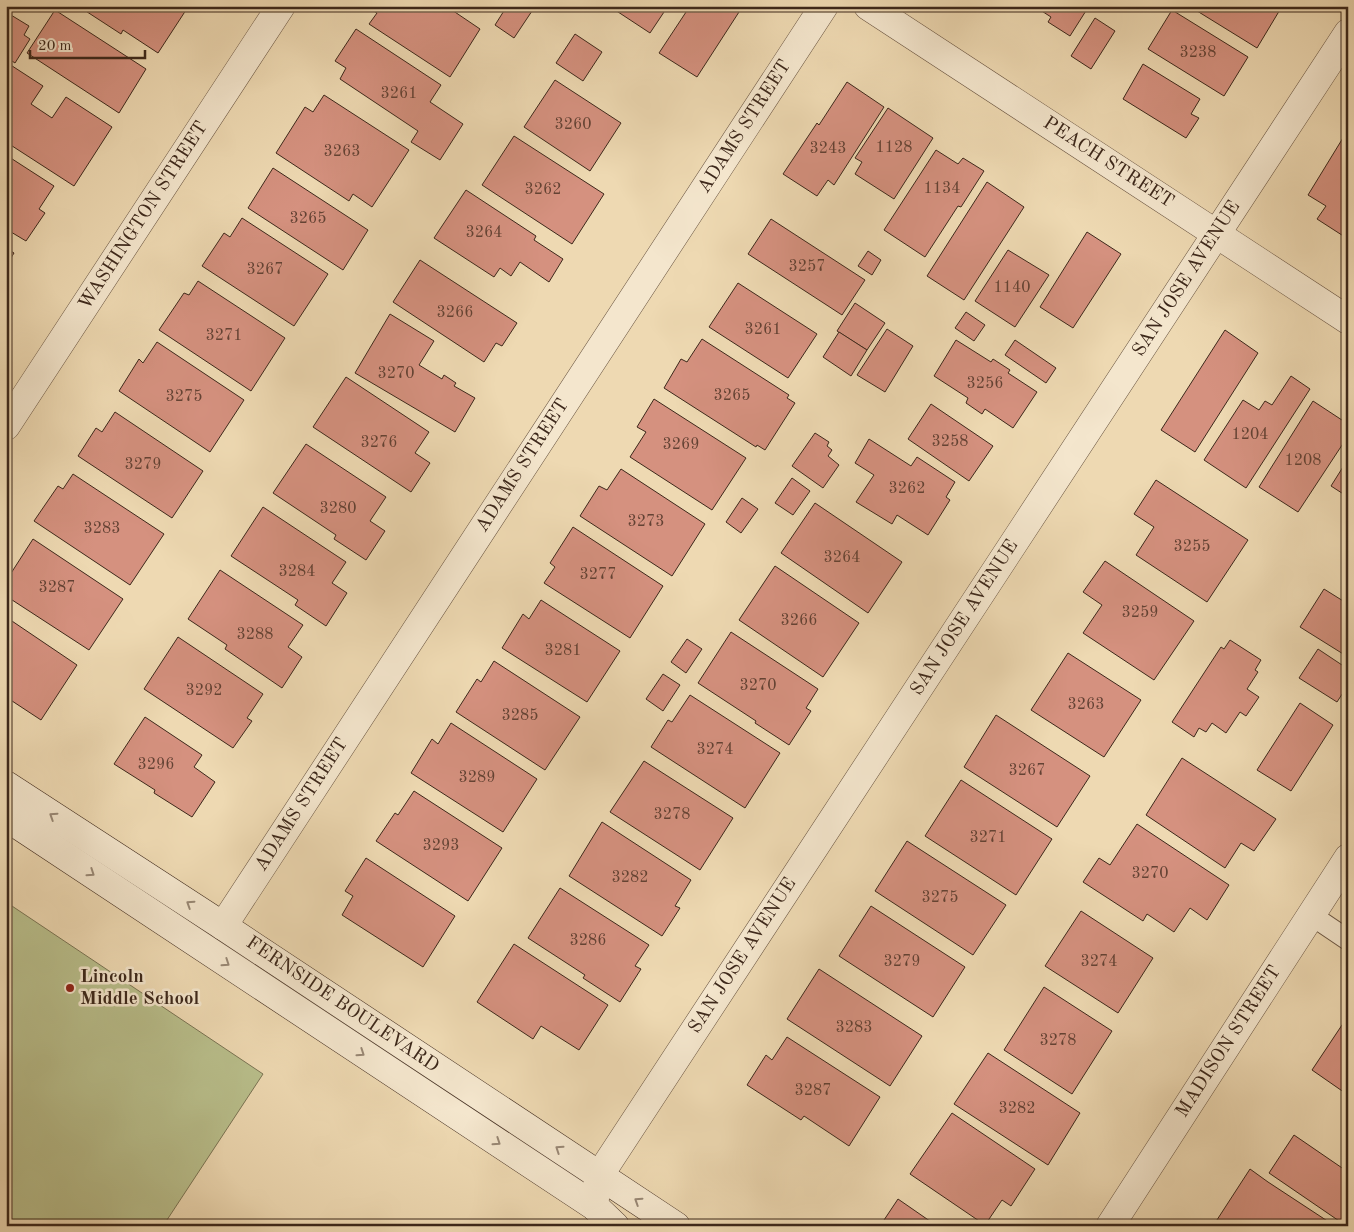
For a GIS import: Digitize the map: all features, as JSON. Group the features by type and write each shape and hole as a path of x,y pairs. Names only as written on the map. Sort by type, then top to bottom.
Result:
{"street":[{"name":"WASHINGTON STREET","path":"6,426 281,6"},
{"name":"ADAMS STREET","path":"222,926 824,6"},
{"name":"PEACH STREET","path":"868,6 1348,320"},
{"name":"SAN JOSE AVENUE","path":"594,1206 599,1176 1348,33"},
{"name":"FERNSIDE BOULEVARD","path":"6,785 676,1226"},
{"name":"FERNSIDE BOULEVARD","path":"6,817 594,1206 615,1226"},
{"name":"MADISON STREET","path":"1110,1226 1348,858"}],"lane":[{"path":"1310,915 1348,940"}],"green space":[{"name":"Lincoln Middle School","path":"6,902 263,1074 163,1226 6,1226"}],"building":[{"path":"78,6 180,6 186,10 158,53 123,30 121,34"},
{"path":"372,6 446,6 480,29 450,77 369,24 377,13 370,9"},
{"path":"507,6 532,6 534,8 514,38 495,25"},
{"path":"612,6 668,6 650,33 612,8"},
{"path":"690,6 731,6 739,12 697,77 659,53"},
{"path":"1034,6 1089,6 1070,36 1048,22 1051,17"},
{"path":"1189,6 1278,6 1281,8 1257,48"},
{"path":"55,10 146,69 119,113 27,53"},
{"path":"1172,10 1248,57 1224,96 1148,49"},
{"path":"6,12 29,26 24,35 30,39 15,63 6,57"},
{"path":"1095,18 1115,31 1091,69 1071,56"},
{"path":"356,29 441,85 430,102 463,124 440,160 411,142 418,131 340,79 346,68 335,61"},
{"path":"575,34 602,52 583,81 556,63"},
{"path":"6,62 43,86 31,104 52,118 66,97 112,127 74,186 6,142"},
{"path":"1143,64 1200,99 1191,114 1199,118 1186,138 1123,99"},
{"path":"555,80 621,123 590,171 524,127"},
{"path":"847,82 884,107 834,185 828,180 817,196 783,174 817,123 819,125"},
{"path":"324,95 409,150 372,207 353,194 349,201 276,153 305,107 313,112"},
{"path":"888,108 933,138 894,199 855,174 862,162 855,158"},
{"path":"1346,133 1348,134 1348,239 1317,219 1326,206 1308,195"},
{"path":"514,136 604,194 572,244 482,185"},
{"path":"936,150 958,164 963,158 984,171 961,207 958,206 925,257 884,230"},
{"path":"6,155 54,186 39,209 45,213 26,241 6,229"},
{"path":"273,168 368,230 343,270 248,208"},
{"path":"987,182 1024,207 964,300 927,276"},
{"path":"466,190 536,236 534,240 563,259 549,282 520,262 511,276 500,268 494,277 434,238"},
{"path":"242,218 328,274 294,326 202,266 224,233 230,237"},
{"path":"771,219 865,280 842,315 748,254"},
{"path":"1087,232 1121,254 1073,328 1040,307"},
{"path":"6,248 14,253 6,266"},
{"path":"1008,250 1049,275 1015,327 975,301"},
{"path":"868,251 881,260 872,275 858,266"},
{"path":"420,260 517,323 502,346 496,343 484,362 393,302"},
{"path":"198,281 285,338 251,391 159,330 184,293 189,295"},
{"path":"738,283 817,334 788,378 709,327"},
{"path":"855,303 885,323 867,350 837,331"},
{"path":"966,312 985,325 974,341 955,328"},
{"path":"390,314 434,341 419,365 442,379 444,375 456,383 454,386 475,398 455,432 355,373"},
{"path":"887,329 913,346 885,392 857,375"},
{"path":"1225,330 1258,353 1195,452 1161,430"},
{"path":"839,332 867,350 851,376 823,357"},
{"path":"702,339 789,395 787,398 795,403 765,450 757,445 756,447 664,388 681,359 687,362"},
{"path":"956,340 991,362 993,359 1010,370 1008,373 1037,392 1013,428 985,409 982,414 966,403 968,398 934,376"},
{"path":"1015,340 1056,368 1046,383 1005,355"},
{"path":"157,342 244,400 210,452 119,391 139,359 143,363"},
{"path":"1291,376 1310,389 1246,488 1204,460 1243,400 1259,410 1265,401 1272,405"},
{"path":"346,377 429,432 415,453 430,463 411,492 313,427"},
{"path":"654,399 746,458 712,510 630,457 646,432 637,427"},
{"path":"1313,401 1348,424 1348,436 1298,512 1259,487"},
{"path":"931,404 993,446 969,481 908,439"},
{"path":"115,412 203,471 172,518 78,456 96,428 102,432"},
{"path":"815,433 829,442 827,446 832,450 828,456 839,465 823,488 792,466"},
{"path":"869,439 911,466 917,457 955,482 946,497 950,500 928,535 897,515 892,524 856,502 874,475 855,463"},
{"path":"306,444 386,497 370,521 385,531 366,560 334,539 336,535 273,493"},
{"path":"1348,459 1348,497 1331,486"},
{"path":"621,469 705,524 672,576 580,516 599,486 607,490"},
{"path":"73,474 164,534 130,585 34,521 58,486 63,489"},
{"path":"792,478 810,491 793,515 775,503"},
{"path":"1156,480 1248,540 1207,602 1136,555 1154,527 1134,514"},
{"path":"742,498 758,509 741,533 726,522"},
{"path":"815,503 902,562 868,613 781,553"},
{"path":"263,507 346,562 332,583 347,593 326,626 295,605 298,600 231,556"},
{"path":"573,527 663,586 630,638 544,583 555,567 550,563"},
{"path":"33,539 123,599 89,650 6,596 6,581"},
{"path":"1105,561 1194,621 1154,680 1083,633 1102,605 1083,592"},
{"path":"775,566 859,623 823,677 739,620"},
{"path":"220,570 303,625 288,647 302,657 282,688 225,649 227,645 188,619"},
{"path":"1324,589 1348,604 1348,657 1300,627"},
{"path":"541,600 620,651 587,702 502,648 523,614 529,619"},
{"path":"6,617 77,665 41,720 6,697"},
{"path":"731,632 818,689 806,708 811,711 789,745 698,683"},
{"path":"178,637 263,694 247,718 252,721 233,748 144,689"},
{"path":"687,639 702,649 686,673 671,662"},
{"path":"1230,640 1261,660 1255,670 1258,672 1247,689 1259,697 1246,716 1240,712 1226,733 1212,723 1206,732 1199,728 1194,737 1172,722 1221,647 1224,649"},
{"path":"1318,649 1348,669 1348,685 1337,702 1299,678"},
{"path":"1068,653 1141,700 1104,757 1031,710"},
{"path":"494,661 580,717 545,770 456,712 477,679 481,682"},
{"path":"663,674 680,685 663,711 646,699"},
{"path":"690,695 780,753 745,808 651,747 668,720 672,722"},
{"path":"1300,703 1333,725 1291,791 1257,770"},
{"path":"996,715 1090,776 1057,827 964,767"},
{"path":"145,717 202,755 194,767 215,782 192,817 154,793 155,790 114,764"},
{"path":"451,723 537,779 503,832 411,773 432,739 438,744"},
{"path":"1182,758 1276,819 1254,851 1241,843 1225,868 1146,815"},
{"path":"644,761 733,818 700,870 610,812"},
{"path":"961,780 1052,839 1016,895 925,836"},
{"path":"414,791 502,848 468,901 376,841 395,813 398,815"},
{"path":"602,822 691,880 675,906 680,908 662,936 569,876"},
{"path":"1137,824 1229,885 1207,920 1190,908 1174,932 1147,914 1143,921 1083,882 1099,858 1110,865"},
{"path":"907,841 1006,905 973,955 875,891"},
{"path":"366,858 455,916 423,967 342,915 353,896 345,891"},
{"path":"560,888 649,945 635,966 641,969 620,1002 583,978 585,975 528,938"},
{"path":"871,906 965,967 933,1017 839,956"},
{"path":"1081,911 1153,958 1118,1013 1045,966"},
{"path":"514,944 608,1005 579,1050 541,1026 533,1039 477,1002"},
{"path":"819,969 922,1036 890,1086 787,1019"},
{"path":"1044,987 1112,1031 1072,1094 1004,1050"},
{"path":"1348,1016 1348,1095 1312,1070"},
{"path":"787,1037 880,1097 849,1146 804,1116 801,1120 747,1085 766,1055 772,1060"},
{"path":"988,1053 1080,1113 1048,1165 954,1104"},
{"path":"952,1113 1035,1169 1011,1206 1002,1200 985,1225 910,1174"},
{"path":"1294,1135 1348,1172 1348,1221 1345,1225 1269,1173"},
{"path":"1250,1169 1268,1182 1335,1226 1213,1226"},
{"path":"898,1199 937,1226 880,1226"}],"place":[{"name":"Lincoln Middle School","path":"70,988"}]}
